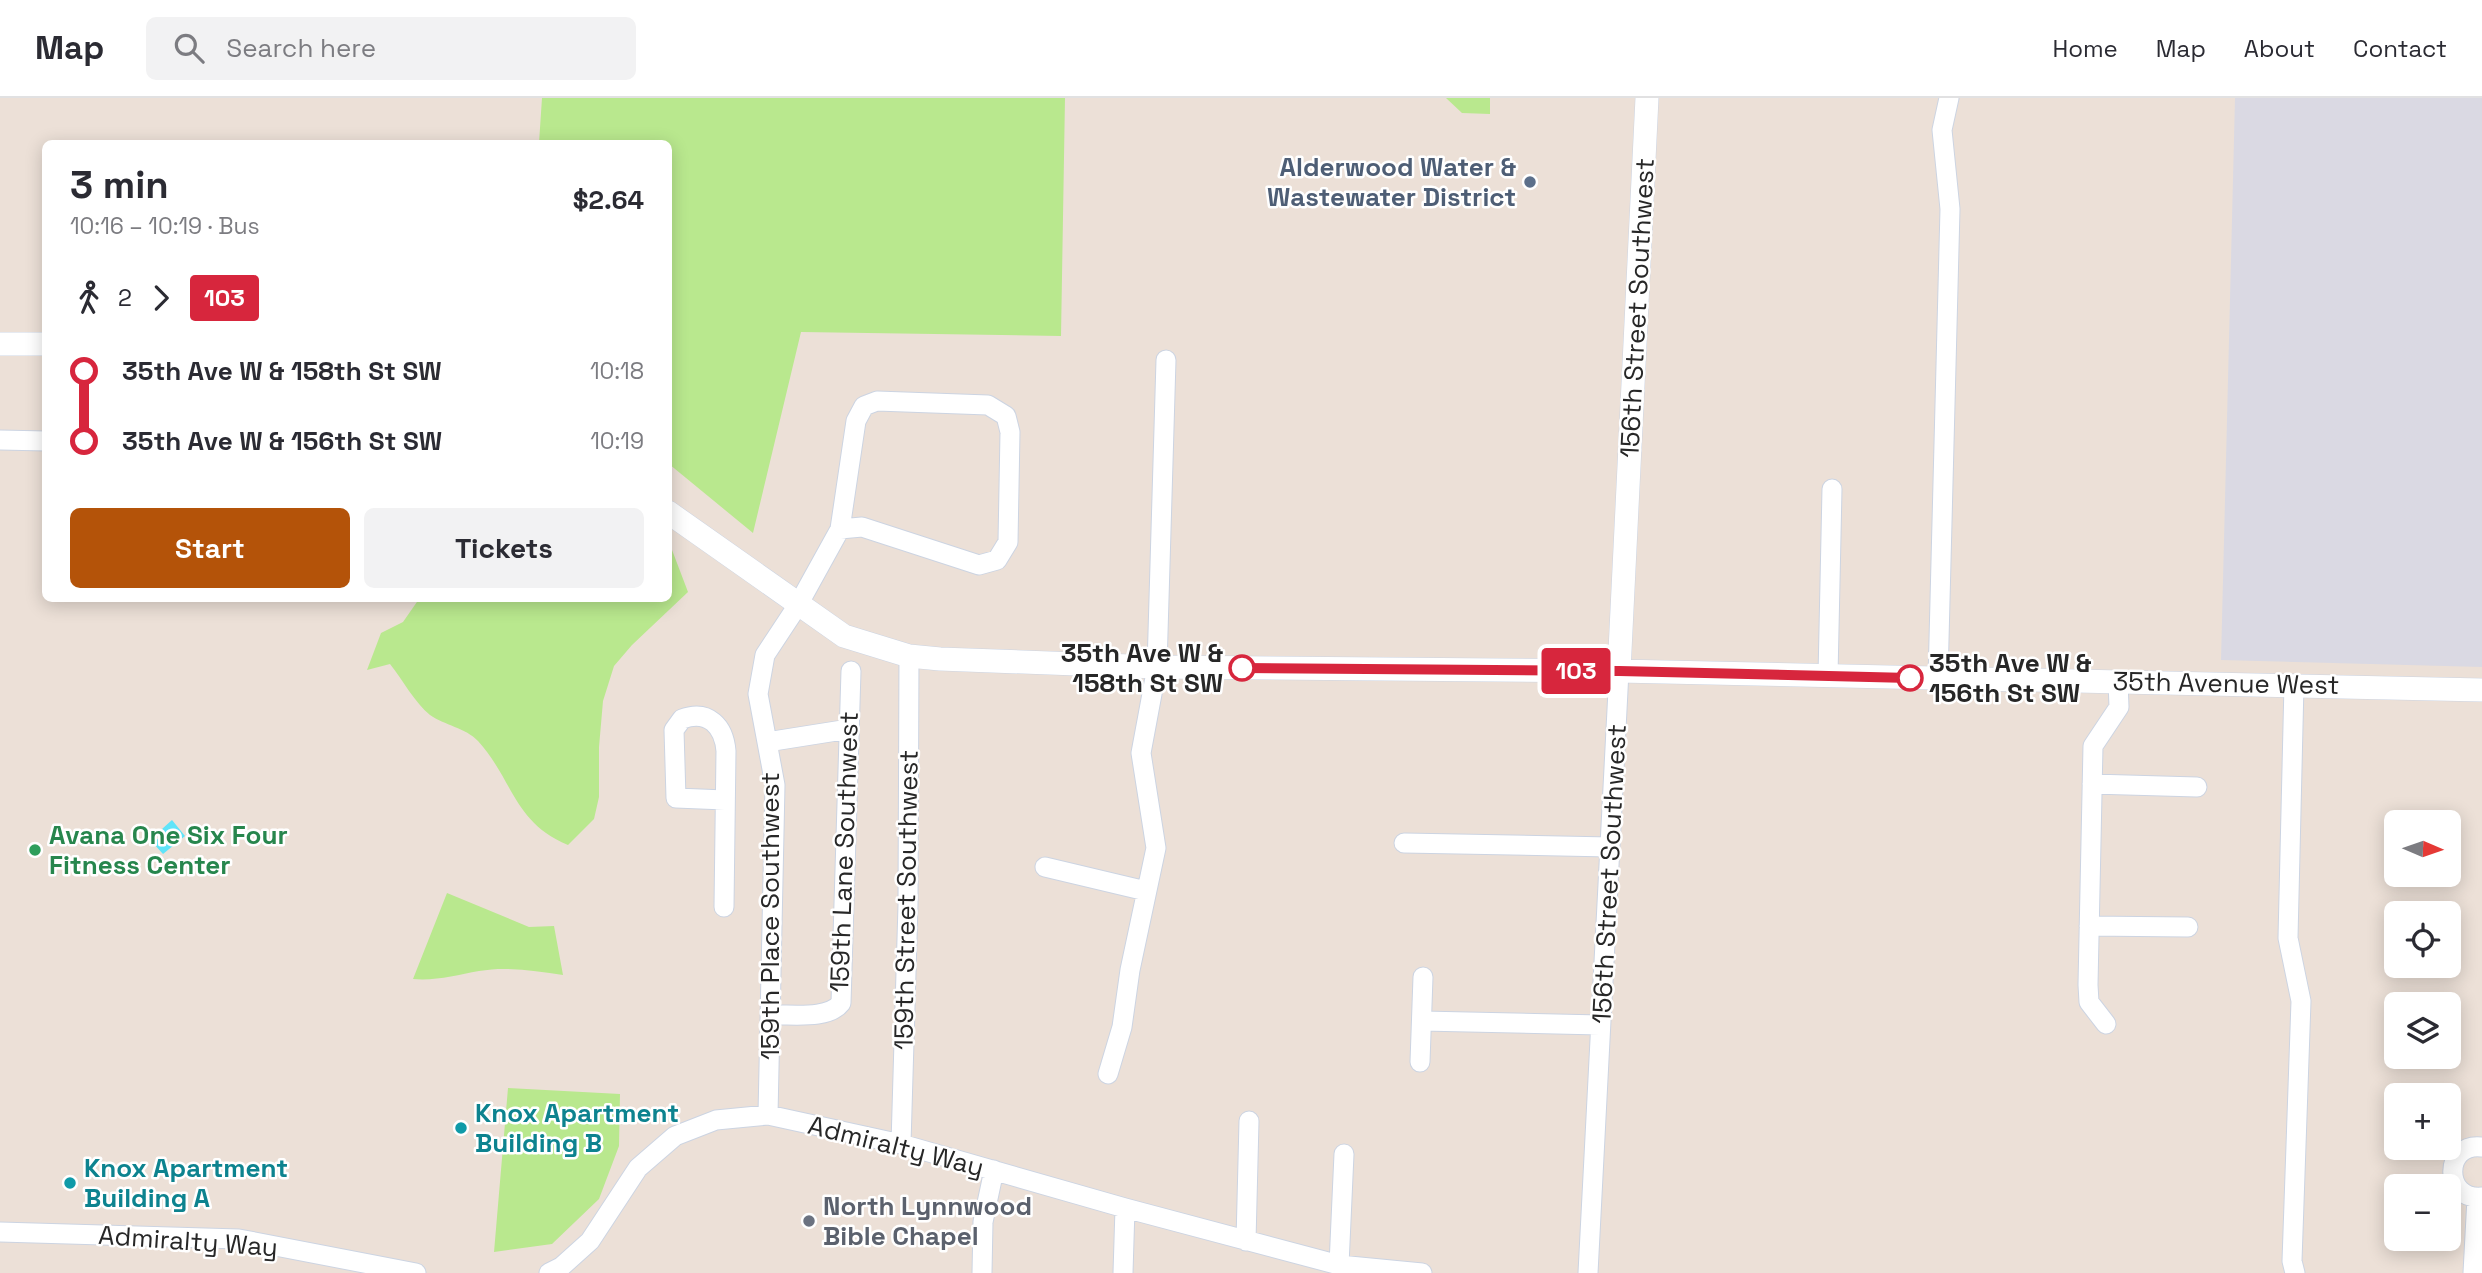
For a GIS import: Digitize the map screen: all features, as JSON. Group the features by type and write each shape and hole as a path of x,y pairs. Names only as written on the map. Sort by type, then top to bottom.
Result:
{"street":[{"name":"156th Street Southwest","path":"1588,1273 1647,98"},
{"path":"1938,679 1950,209 1942,130 1949,98"},
{"path":"0,344 42,344"},
{"path":"1108,1074 1122,1027 1156,848 1141,753 1157,667 1166,360"},
{"name":"159th Place Southwest","path":"768,1115 775,785 758,694 765,655 798,605 841,529 856,421 864,406 877,401 988,405 1006,416 1010,432 1008,542 997,560 978,565 862,527 841,529"},
{"path":"0,440 42,440"},
{"path":"1828,676 1832,489"},
{"name":"35th Avenue West","path":"672,515 844,636 909,656 1157,667 1619,671 2482,690"},
{"name":"159th Street Southwest","path":"901,1144 908,905 909,656"},
{"name":"159th Lane Southwest","path":"771,1015 826,1013 835,1010 841,1003 851,671"},
{"path":"2106,1024 2090,1002 2093,746 2119,707 2118,681"},
{"path":"2294,684 2288,938 2301,1001 2292,1261 2295,1273"},
{"path":"724,907 725,800 725,736 719,725 708,719 694,716 682,719 674,730 676,798 725,800"},
{"path":"767,742 849,729"},
{"path":"2092,784 2197,787"},
{"path":"1404,843 1610,847"},
{"path":"1045,867 1146,891"},
{"path":"2089,926 2188,927"},
{"path":"1420,1062 1423,977"},
{"path":"1422,1021 1601,1025"},
{"name":"Admiralty Way","path":"549,1273 561,1267 590,1241 638,1168 675,1136 716,1121 768,1115 901,1144 1125,1209 1339,1265 1422,1273"},
{"path":"1246,1241 1249,1121"},
{"path":"2473,1273 2480,1197 2461,1192 2455,1185 2452,1168 2460,1153 2467,1148 2482,1147"},
{"path":"1339,1265 1344,1154"},
{"path":"982,1273 983,1222 994,1170"},
{"path":"1124,1273 1125,1209"},
{"name":"Admiralty Way","path":"0,1232 239,1239 416,1273"}],"shaded area":[{"path":"2235,98 2482,98 2482,667 2221,660"}],"green space":[{"path":"542,98 1065,98 1061,336 801,332 753,533 672,466 672,140 539,140"},
{"path":"1446,98 1490,98 1490,114 1462,113"},
{"path":"672,550 688,592 632,645 614,666 603,701 599,797 594,819 568,845 536,825 525,813 478,741 424,710 390,664 367,670 381,633 403,622 417,602 672,602"},
{"path":"447,893 529,927 554,926 563,975 500,969 413,979"},
{"path":"508,1088 620,1094 619,1146 599,1199 552,1244 494,1252"}],"water":[{"path":"172,820 185,836 163,854 153,843 165,833 162,829"}],"bus line":[{"name":"103","path":"1242,668 1619,671 1910,678"}],"place":[{"name":"Alderwood Water & Wastewater District","path":"1530,182"},
{"name":"35th Ave W & 158th St SW","path":"1242,668"},
{"name":"35th Ave W & 156th St SW","path":"1910,678"},
{"name":"Avana One Six Four Fitness Center","path":"35,850"},
{"name":"Knox Apartment Building B","path":"461,1128"},
{"name":"Knox Apartment Building A","path":"70,1183"},
{"name":"North Lynnwood Bible Chapel","path":"809,1221"}]}
